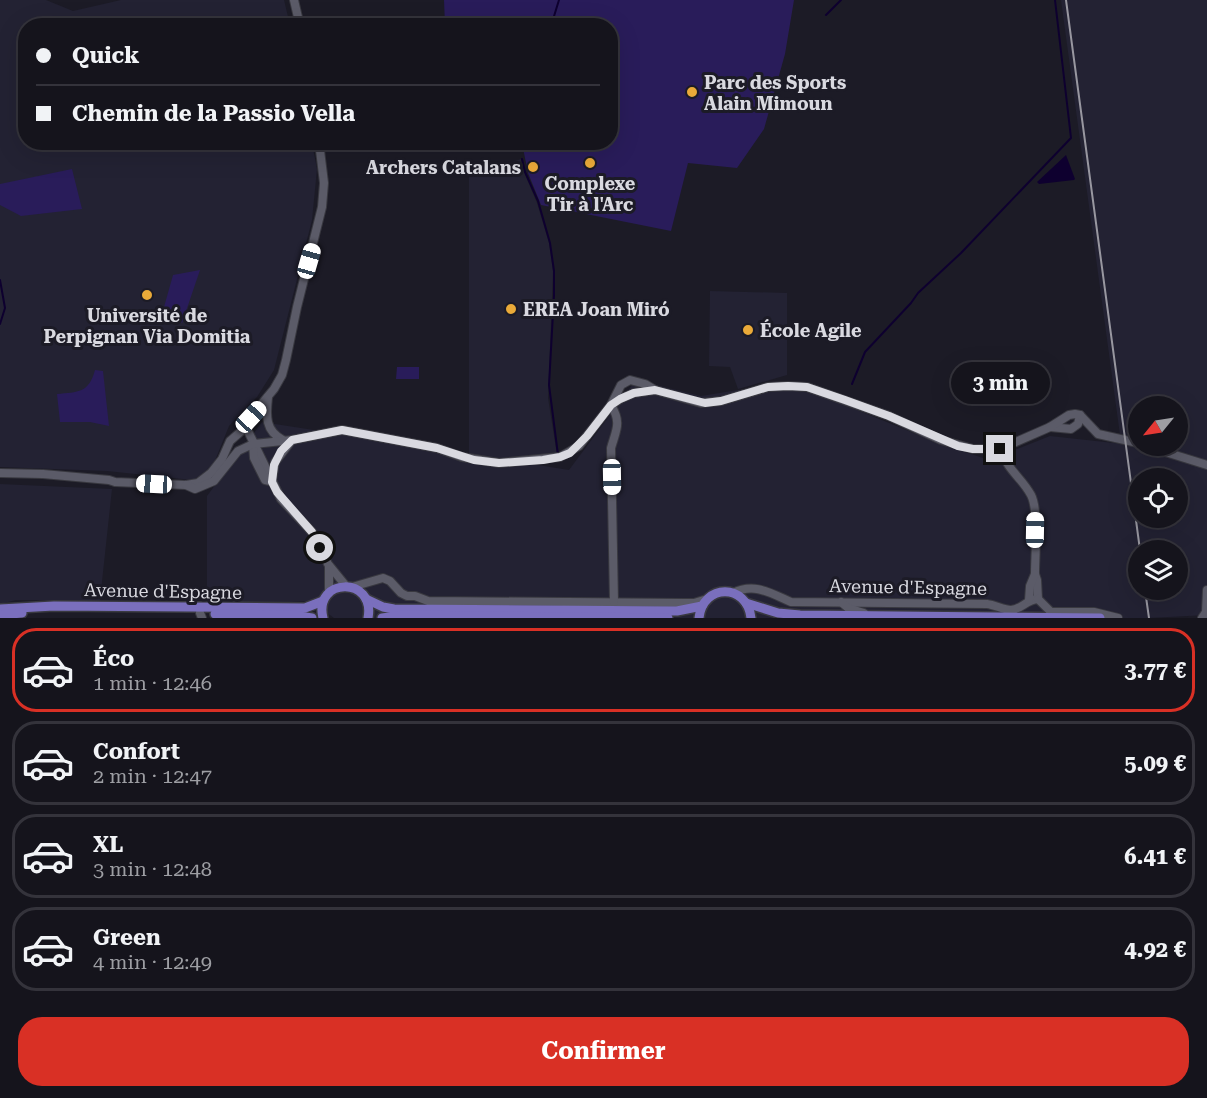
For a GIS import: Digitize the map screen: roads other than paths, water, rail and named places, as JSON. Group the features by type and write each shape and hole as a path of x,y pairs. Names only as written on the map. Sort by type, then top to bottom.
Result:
{"main road":[{"name":"Avenue d'Espagne","path":"0,609 54,606 305,608 339,587 349,587"},
{"path":"349,587 383,607 394,609 677,611 704,603 717,593 733,593"},
{"name":"Avenue d'Espagne","path":"733,593 745,601 778,613 1100,618"},
{"path":"323,618 321,611 326,597"},
{"path":"365,598 369,611 368,618"},
{"path":"745,601 751,618"},
{"path":"699,618 704,603"},
{"name":"Avenue d'Espagne","path":"0,615 45,611 201,616 292,615 312,618"},
{"path":"382,618 404,615 668,618"}],"street":[{"path":"294,0 298,18"},
{"path":"0,473 186,485 198,483 212,473 222,459 230,441 246,427 249,418 268,397 282,375 322,207 324,183 320,150"},
{"path":"186,485 195,489 214,481 238,451 253,444 342,430 437,448 474,460 499,463 564,456 579,446 611,405 621,385 630,380 645,384 655,390 701,403 721,401 768,387 807,387 889,416 958,446 973,449 1000,449 1050,427 1069,415 1080,416 1098,434 1128,441"},
{"path":"611,405 634,393 655,390"},
{"path":"268,397 266,412 268,426 276,436 288,440"},
{"path":"611,405 617,415 618,424 611,448 614,602"},
{"path":"1050,427 1071,429 1078,424 1080,416"},
{"path":"246,427 253,444 254,458 266,480 272,482"},
{"path":"288,440 275,462 272,482 281,499 312,532 328,564 349,587 368,584 382,578 390,581 400,593 428,601 704,603"},
{"path":"1000,449 1006,464 1032,496 1035,507 1035,574 1038,599 1051,612 1094,612 1118,618"},
{"path":"1178,456 1207,465"},
{"path":"326,597 328,564"},
{"path":"1029,600 1030,586 1035,574"},
{"path":"365,598 368,584"},
{"name":"Avenue d'Espagne","path":"733,593 749,589 762,590 773,592 791,602 987,604 1011,610 1022,606 1029,600 1038,599"},
{"path":"745,601 751,593 762,590"},
{"path":"1202,618 1206,612 1207,592"},
{"path":"841,602 855,611 886,615"}],"waterway":[{"path":"553,18 559,0"},
{"path":"826,15 841,0"},
{"path":"852,384 865,352 918,293 961,253 1071,138 1055,0"},
{"path":"522,159 525,172 538,201 550,243 554,271 549,385 558,455"},
{"path":"0,280 5,308 0,324"}],"railway":[{"path":"1066,0 1139,540"},
{"path":"1146,600 1149,618"}],"place":[{"name":"Parc des Sports Alain Mimoun","path":"692,92"},
{"name":"Complexe Tir à l'Arc","path":"590,163"},
{"name":"Archers Catalans","path":"533,167"},
{"name":"Université de Perpignan Via Domitia","path":"147,295"},
{"name":"EREA Joan Miró","path":"511,309"},
{"name":"École Agile","path":"748,330"}]}
